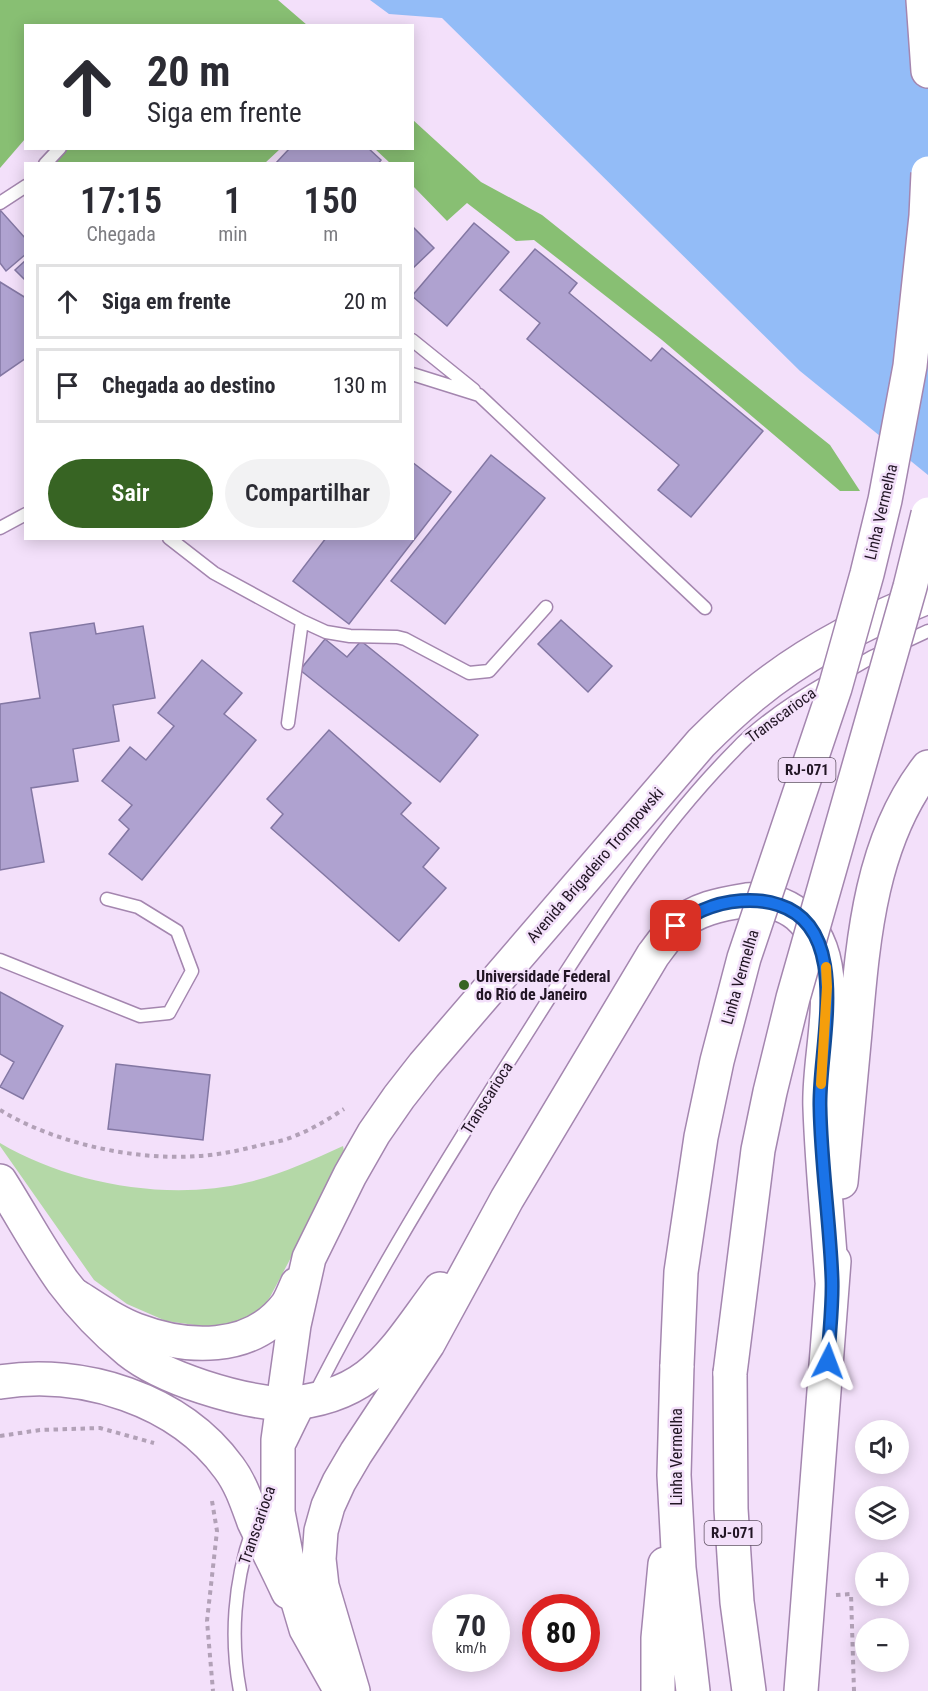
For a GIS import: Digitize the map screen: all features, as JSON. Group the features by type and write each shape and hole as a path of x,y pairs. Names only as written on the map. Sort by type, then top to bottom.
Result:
{"main road":[{"path":"923,0 928,71"},
{"name":"Linha Vermelha","path":"693,1691 679,1568 674,1475 681,1272 699,1148 717,1060 744,958 835,688 885,500 910,366 925,228 928,173"},
{"name":"RJ-071","path":"749,1691 737,1602 731,1509 730,1373 758,1150 793,998 910,587 928,514"},
{"name":"Avenida Brigadeiro Trompowski","path":"340,1691 306,1629 282,1543 278,1512 278,1440 296,1403 294,1325 309,1258 350,1175 374,1133 399,1097 439,1047 700,743 752,696 803,659 854,631 928,597"},
{"path":"801,1691 828,1361 832,1281 858,995 869,909 890,833 906,800 925,771"},
{"path":"353,1691 322,1586 319,1559 321,1531 328,1506 356,1453 428,1344 507,1199 652,955 676,926 704,909 753,900 772,902 790,908 805,921 820,945 825,964 827,987 819,1106 832,1281"},
{"path":"0,1181 63,1282 131,1352 186,1381 263,1403 296,1403 338,1394 358,1384 385,1362 507,1199"},
{"path":"76,1296 133,1329 156,1337 202,1345 227,1341 255,1332 275,1318 288,1304 309,1258"},
{"path":"0,1382 56,1380 99,1385 132,1395 163,1410 191,1429 229,1468 259,1511 306,1629"},
{"path":"658,1691 657,1638 674,1475"}],"lane":[{"path":"47,162 58,150"},
{"path":"0,204 24,186"},
{"path":"414,342 479,395 705,608"},
{"path":"414,375 479,395"},
{"path":"0,528 24,515"},
{"path":"172,540 214,573 327,632 405,639 469,674 489,671 546,607"},
{"path":"288,723 303,621"},
{"name":"Transcarioca","path":"296,1403 359,1308 482,1104 612,899 660,837 736,748 774,717 818,687 872,657 928,631"},
{"path":"0,960 140,1016 169,1013 192,970 177,932 138,907 107,899"},
{"name":"Transcarioca","path":"240,1691 234,1642 240,1574 246,1546 278,1467"}],"path":[{"path":"0,1110 38,1128 81,1143 135,1154 196,1156 225,1153 290,1138 317,1126 344,1109"},
{"path":"0,1436 40,1430 100,1428 161,1444"},
{"path":"212,1498 217,1531 207,1621 213,1691"},
{"path":"809,1596 852,1594 854,1691"}],"green space":[{"path":"0,0 278,0 306,24 24,24 24,140 0,168"},
{"path":"414,121 481,182 542,215 830,445 860,491 840,491 662,340 534,240 516,241 467,203 447,221 414,187 414,162 389,162 376,150 414,150"},
{"path":"53,150 279,150 266,162 48,162"},
{"path":"0,1143 27,1157 88,1179 153,1189 218,1188 249,1182 285,1171 343,1146 345,1156 270,1297 256,1317 240,1325 209,1327 166,1321 127,1304 94,1280"}],"water":[{"path":"370,0 928,0 928,475 800,371 442,18 389,14"}],"building":[{"path":"288,150 370,150 381,160 380,162 277,162"},
{"path":"0,210 24,237 24,256 6,271 0,263"},
{"path":"474,223 509,252 447,326 414,298 414,294"},
{"path":"414,228 434,248 414,267"},
{"path":"535,249 577,283 569,293 651,361 662,348 763,431 691,517 658,490 679,465 527,339 540,323 500,290"},
{"path":"24,262 24,279 15,270"},
{"path":"0,282 24,297 24,359 0,376"},
{"path":"491,455 545,498 445,624 391,581"},
{"path":"414,464 451,492 414,540"},
{"path":"324,540 414,540 349,624 293,581"},
{"path":"561,620 612,666 588,692 538,644"},
{"path":"94,623 96,634 143,626 155,698 113,705 119,741 73,749 78,781 31,788 44,862 0,870 0,704 40,698 30,633"},
{"path":"325,639 347,657 361,641 478,735 440,782 300,670"},
{"path":"202,660 242,693 224,714 256,740 142,880 109,854 129,829 119,820 132,805 102,781 130,747 146,760 174,726 158,713"},
{"path":"329,730 411,803 401,814 439,848 423,867 446,888 399,941 271,828 283,814 267,799"},
{"path":"0,992 63,1026 23,1099 0,1087 14,1062 0,1054"},
{"path":"116,1064 210,1075 203,1140 108,1129"}],"slow traffic":[{"path":"821,1084 827,987 826,967"}],"place":[{"name":"Universidade Federal do Rio de Janeiro","path":"464,985"}],"route":[{"path":"676,926 704,909 753,900 772,902 790,908 805,921 820,945 825,964 827,987 819,1106 832,1281 828,1361"}]}
